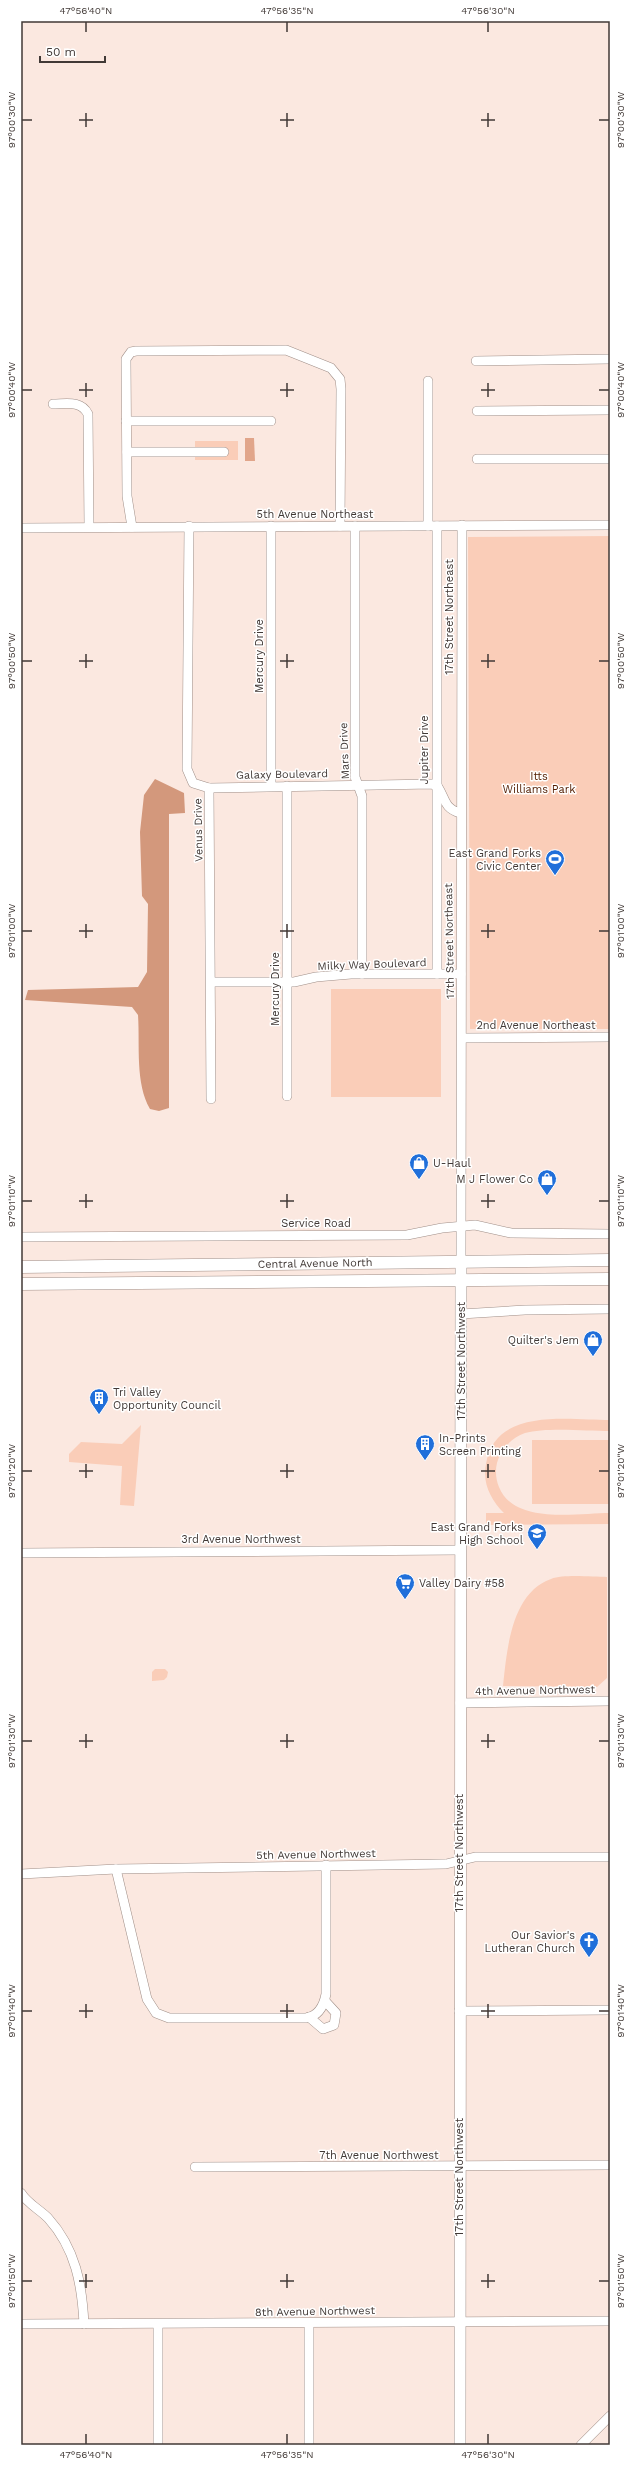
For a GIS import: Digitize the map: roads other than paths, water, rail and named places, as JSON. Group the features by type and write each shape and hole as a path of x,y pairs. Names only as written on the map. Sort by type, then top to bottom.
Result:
{"main road":[{"name":"Central Avenue North","path":"21,1267 610,1260"},
{"name":"Central Avenue North","path":"21,1284 610,1279"}],"street":[{"path":"132,527 127,496 126,421 126,359 130,352 286,350 331,368 340,379 340,526"},
{"path":"476,362 610,360"},
{"name":"Jupiter Drive","path":"428,381 436,785 437,974"},
{"path":"53,404 78,404 83,406 88,414 89,527"},
{"path":"477,411 610,410"},
{"path":"126,421 271,421"},
{"path":"127,452 224,452"},
{"path":"477,459 610,459"},
{"name":"17th Street Northeast","path":"461,1261 462,1038 460,813 462,525"},
{"name":"5th Avenue Northeast","path":"21,528 610,525"},
{"name":"Venus Drive","path":"189,526 187,769 193,783 209,788 211,1099"},
{"name":"Mercury Drive","path":"271,526 271,785"},
{"name":"Mars Drive","path":"355,526 355,777 362,796 362,974"},
{"name":"Galaxy Boulevard","path":"209,788 271,785 436,785"},
{"path":"436,785 445,804 460,813"},
{"name":"Mercury Drive","path":"286,1096 287,786"},
{"name":"Milky Way Boulevard","path":"211,982 287,982 316,977 362,974 461,974"},
{"name":"2nd Avenue Northeast","path":"462,1038 610,1037"},
{"name":"Service Road","path":"21,1237 407,1234 461,1226 481,1226 511,1234 610,1234"},
{"name":"17th Street Northwest","path":"460,2445 459,2167 461,1261"},
{"path":"461,1314 526,1310 610,1309"},
{"name":"3rd Avenue Northwest","path":"21,1553 461,1550"},
{"name":"4th Avenue Northwest","path":"460,1703 610,1700"},
{"name":"5th Avenue Northwest","path":"21,1874 116,1869 446,1864 475,1857 610,1857"},
{"path":"116,1869 147,1999 156,2013 169,2018 309,2017 318,2012 325,2001 326,1865"},
{"path":"309,2017 316,2026 323,2029 334,2025 336,2014 325,2001"},
{"path":"460,2011 610,2010"},
{"name":"7th Avenue Northwest","path":"195,2167 459,2167 610,2165"},
{"path":"21,2195 47,2217 58,2230 68,2246 80,2282 84,2324"},
{"name":"8th Avenue Northwest","path":"21,2324 158,2325 610,2321"},
{"path":"309,2324 309,2445"},
{"path":"158,2325 158,2445"},
{"path":"581,2445 610,2416"}],"place":[{"name":"East Grand Forks Civic Center","path":"555,876"},
{"name":"U-Haul","path":"419,1180"},
{"name":"M J Flower Co","path":"547,1196"},
{"name":"Quilter's Jem","path":"593,1357"},
{"name":"Tri Valley Opportunity Council","path":"99,1415"},
{"name":"In-Prints Screen Printing","path":"425,1461"},
{"name":"East Grand Forks High School","path":"537,1550"},
{"name":"Valley Dairy #58","path":"405,1600"},
{"name":"Our Savior's Lutheran Church","path":"589,1958"}],"park label":[{"name":"Itts Williams Park","path":"539,782"}]}
